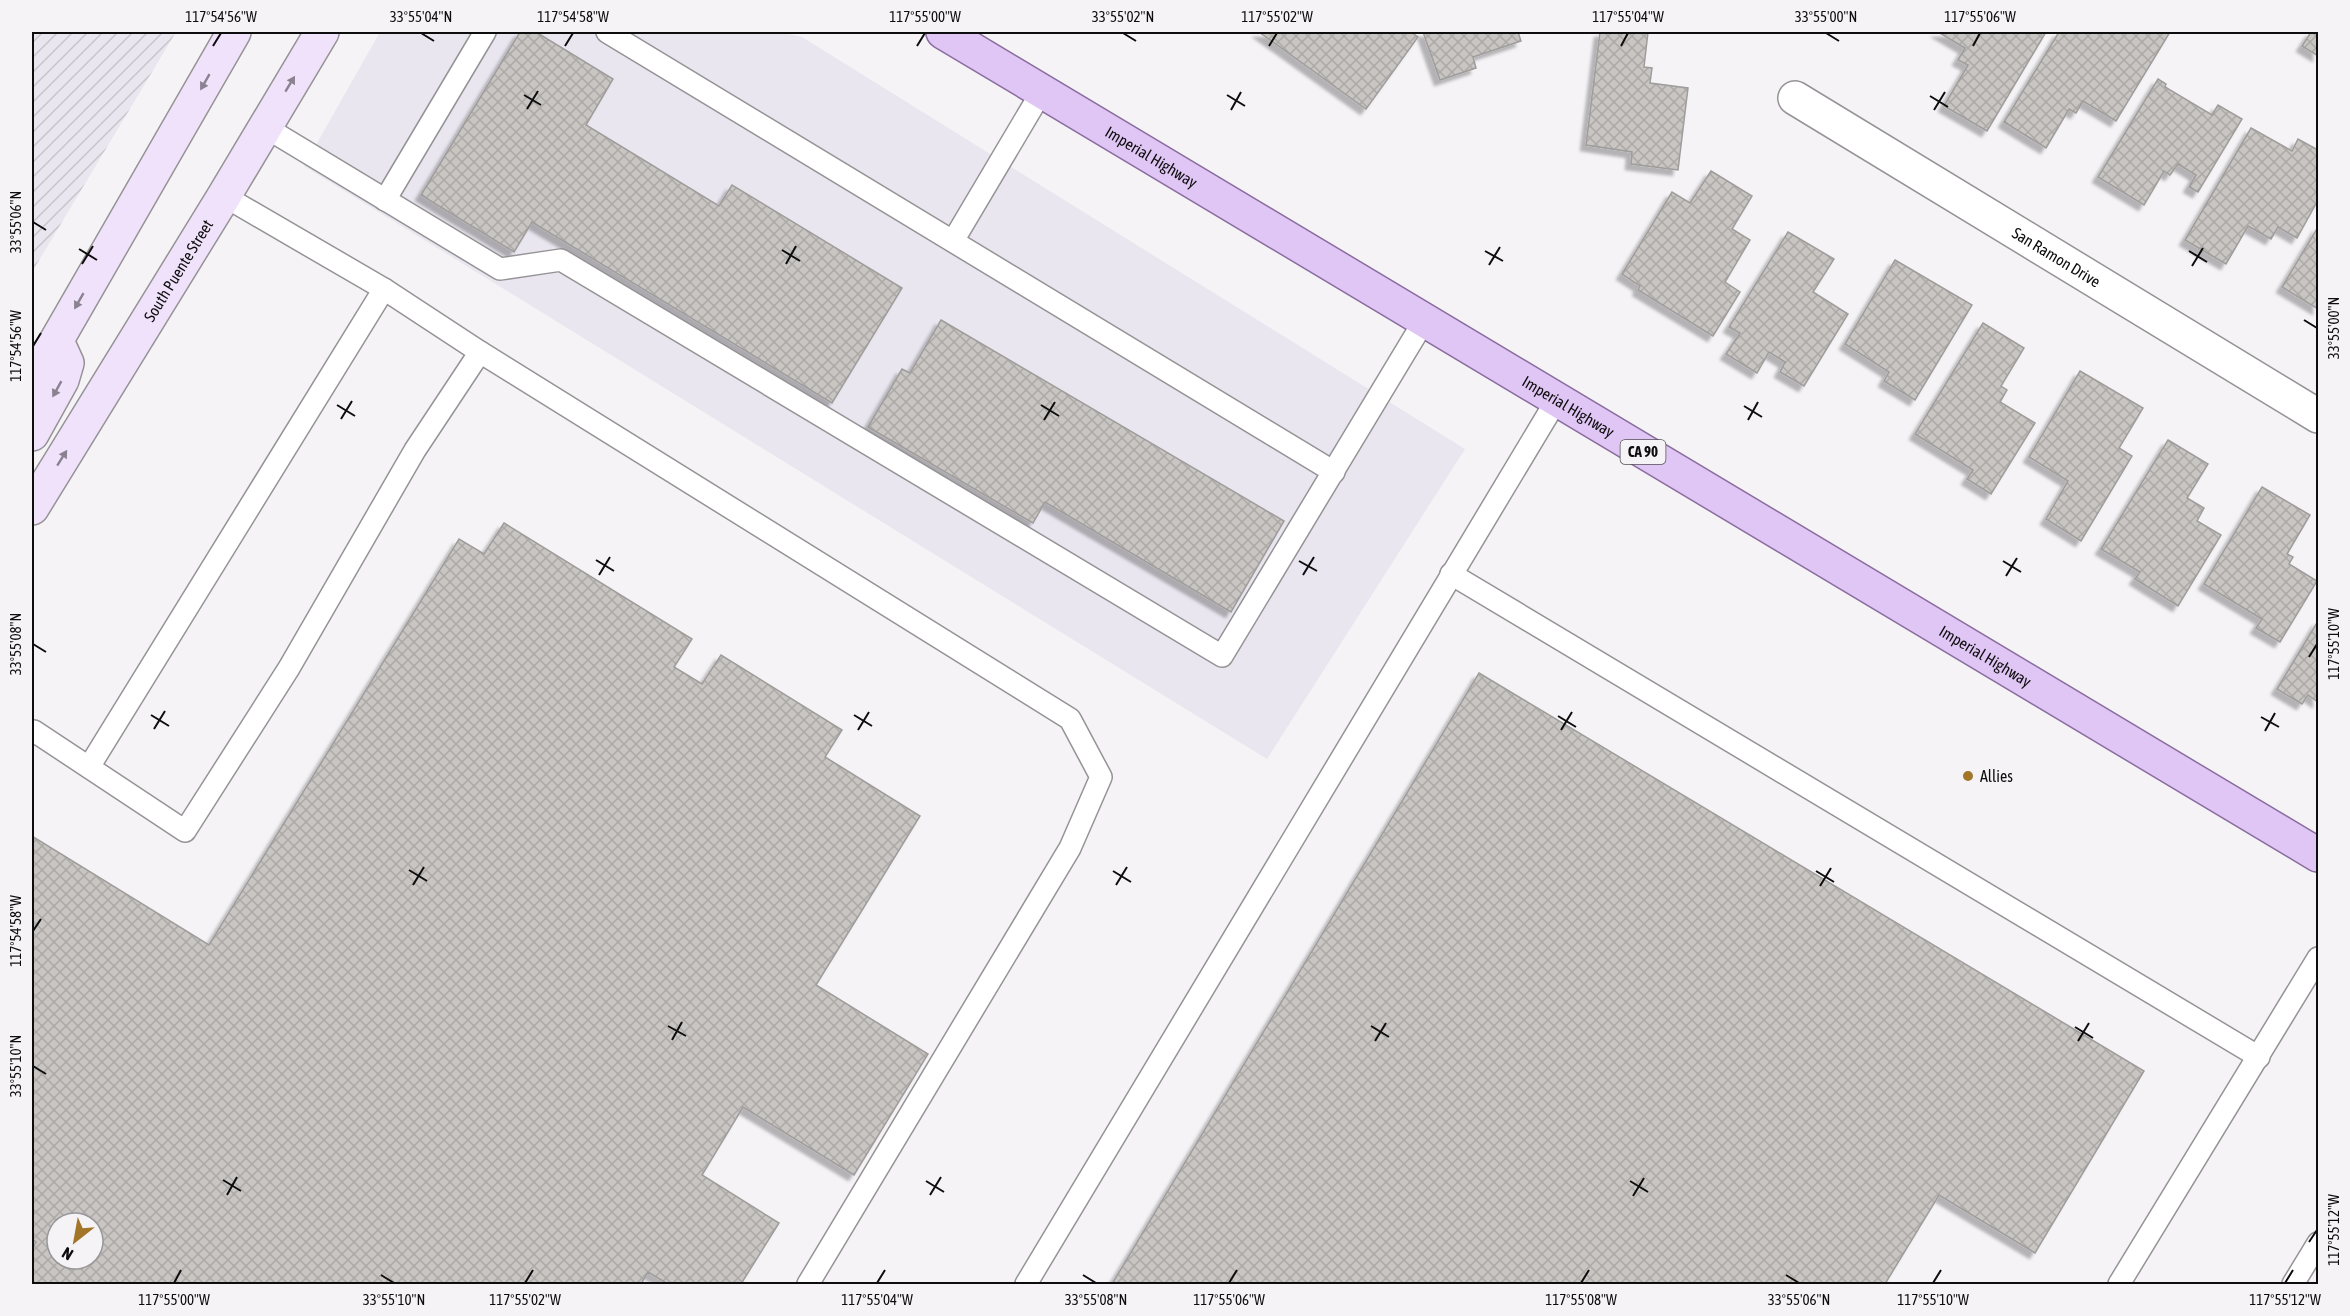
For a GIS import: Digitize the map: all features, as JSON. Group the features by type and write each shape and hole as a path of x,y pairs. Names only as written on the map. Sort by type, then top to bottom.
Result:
{"main road":[{"name":"Imperial Highway","path":"943,32 1556,401 2319,855"}],"street":[{"path":"32,383 234,32"},
{"name":"South Puente Street","path":"32,508 322,32"},
{"name":"San Ramon Drive","path":"1795,98 2319,416"},
{"path":"32,434 62,380 67,363 57,341"}],"lane":[{"path":"384,200 485,32"},
{"path":"607,32 1334,472"},
{"path":"953,241 1042,91"},
{"path":"265,127 500,269 561,260 1222,656 1424,321"},
{"path":"224,196 384,289 480,352 1070,719 1101,777 1070,848 808,1284"},
{"path":"89,767 384,289"},
{"path":"32,734 34,731 185,831 289,668 415,450 480,352"},
{"path":"1026,1284 1556,401"},
{"path":"1451,574 2259,1057"},
{"path":"2120,1284 2319,958"},
{"path":"2293,1284 2319,1243"}],"shaded area":[{"path":"32,32 176,32 32,272"},
{"path":"380,32 780,32 802,37 1465,449 1267,759 304,166"}],"building":[{"path":"520,32 536,32 613,79 586,125 719,206 732,185 902,288 832,403 532,222 514,252 421,195"},
{"path":"1259,32 1411,32 1418,37 1366,109"},
{"path":"1423,32 1518,32 1521,41 1473,57 1476,68 1440,80"},
{"path":"1600,32 1648,32 1644,67 1652,68 1650,83 1688,88 1678,170 1631,164 1632,152 1586,145"},
{"path":"1938,32 2046,32 1987,131 1944,106 1968,65 1958,60 1965,48"},
{"path":"2059,32 2170,32 2116,121 2083,101 2076,113 2069,109 2046,148 2004,122"},
{"path":"2311,32 2318,32 2318,56 2302,46"},
{"path":"2158,79 2166,84 2165,87 2212,115 2218,105 2242,119 2198,192 2189,187 2196,175 2178,164 2170,175 2164,171 2144,205 2098,177"},
{"path":"2251,128 2292,151 2298,139 2318,150 2318,200 2297,238 2278,227 2271,239 2248,226 2226,264 2185,240"},
{"path":"1711,171 1752,196 1732,229 1750,240 1725,282 1740,292 1713,336 1638,290 1640,286 1622,274 1672,192 1690,203"},
{"path":"2318,227 2318,309 2282,287"},
{"path":"1788,232 1834,259 1813,292 1848,314 1804,386 1780,372 1785,362 1769,352 1757,373 1726,354 1740,333 1729,327"},
{"path":"1895,260 1972,305 1915,400 1884,381 1889,372 1845,344"},
{"path":"941,320 1284,521 1231,612 1045,502 1033,523 868,427 902,369 910,373"},
{"path":"1983,323 2024,348 2001,386 2007,390 2000,402 2035,423 1991,494 1967,479 1973,470 1915,434"},
{"path":"2080,371 2143,408 2119,448 2132,456 2081,541 2046,519 2068,481 2029,457"},
{"path":"2168,440 2208,464 2187,498 2204,508 2197,521 2221,535 2178,606 2135,579 2140,572 2101,549"},
{"path":"2262,487 2310,515 2287,554 2293,557 2289,564 2317,581 2280,642 2256,628 2262,619 2204,584"},
{"path":"504,523 692,639 674,667 702,684 721,655 842,730 825,757 920,816 816,985 928,1054 854,1175 743,1107 702,1175 779,1223 741,1284 668,1284 648,1272 641,1284 32,1284 32,1249 36,1242 32,1239 32,836 209,945 459,539 484,554"},
{"path":"2318,621 2318,702 2308,695 2302,704 2277,689"},
{"path":"1479,673 2144,1071 2035,1253 1939,1195 1885,1284 1112,1284"}],"place":[{"name":"Allies","path":"1968,776"}]}
